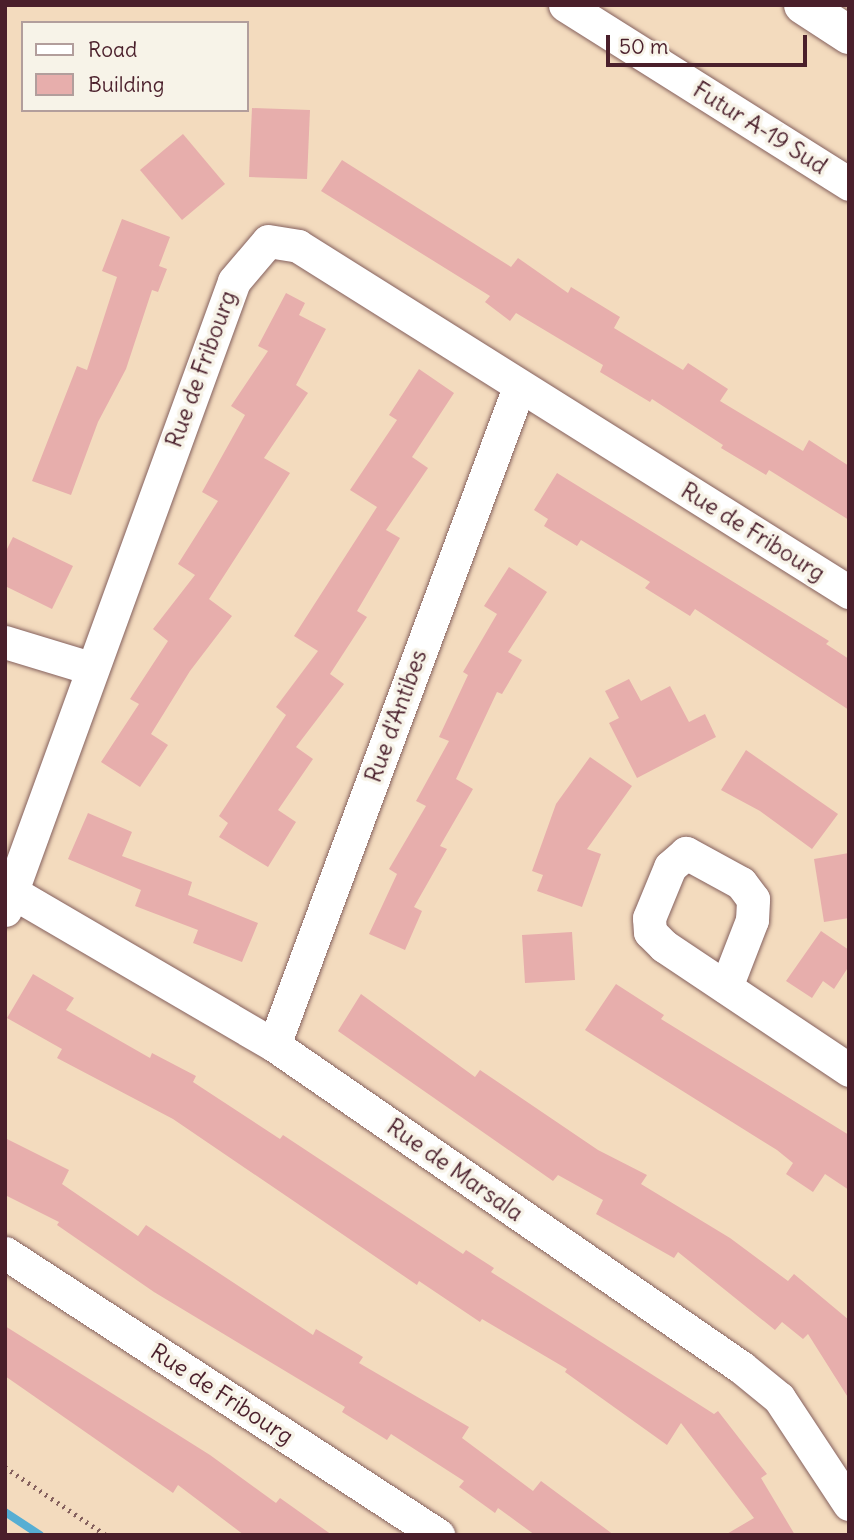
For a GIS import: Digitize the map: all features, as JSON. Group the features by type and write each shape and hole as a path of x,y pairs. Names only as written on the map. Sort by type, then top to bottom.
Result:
{"highway":[{"path":"803,5 849,35"}],"street":[{"name":"Futur A-19 Sud","path":"565,5 849,184"},
{"name":"Rue de Fribourg","path":"8,901 90,668 234,281 268,242 298,246 849,592"},
{"name":"Rue d'Antibes","path":"274,1045 519,387"},
{"path":"5,642 90,668"},
{"name":"Rue de Marsala","path":"8,901 274,1045 741,1367 779,1398 849,1504"},
{"path":"726,987 849,1070"},
{"name":"Rue de Fribourg","path":"5,1253 438,1535"}],"path":[{"path":"5,1466 106,1535"}],"building":[{"path":"252,108 310,110 307,179 249,177"},
{"path":"183,134 225,184 182,220 140,170"},
{"path":"342,160 511,267 518,258 568,293 571,287 620,317 614,328 683,370 688,363 728,389 720,401 803,451 809,440 849,466 849,520 769,470 766,475 721,448 723,445 652,399 650,402 600,372 603,365 516,313 510,321 485,302 490,296 321,191"},
{"path":"122,219 170,237 159,266 167,269 158,292 152,290 126,369 98,422 71,495 32,481 77,366 87,370 117,277 102,271"},
{"path":"286,293 305,303 299,315 326,329 296,385 308,393 264,458 290,473 209,599 232,616 190,671 151,734 168,745 140,787 101,762 139,704 130,699 168,641 153,629 195,575 178,564 218,501 202,492 245,415 231,406 268,351 258,346"},
{"path":"419,369 454,393 412,457 428,468 386,530 400,538 357,611 367,617 330,674 344,684 296,747 313,759 278,810 296,822 268,867 219,837 228,823 219,816 286,715 276,707 318,651 294,636 377,507 350,490 397,420 389,415"},
{"path":"557,473 829,641 826,644 849,659 849,710 695,609 690,616 645,588 650,582 581,540 577,546 544,526 548,519 534,510"},
{"path":"13,537 73,566 52,609 5,586 5,553"},
{"path":"509,567 547,592 508,652 522,660 502,694 497,692 456,779 473,789 440,846 447,849 414,907 422,911 405,950 369,934 397,874 389,869 426,806 416,801 449,741 439,737 468,675 463,672 497,614 484,606"},
{"path":"629,679 641,701 670,686 689,722 705,714 716,737 637,778 609,723 619,718 605,691"},
{"path":"746,750 838,814 812,849 760,811 721,790"},
{"path":"590,757 632,786 587,849 601,854 582,907 537,891 543,875 532,871 556,804"},
{"path":"88,813 132,832 122,856 192,882 188,895 258,923 242,962 193,943 198,930 135,906 141,890 68,859"},
{"path":"849,853 849,918 824,922 814,859"},
{"path":"821,931 849,950 849,966 834,989 823,981 812,998 786,981"},
{"path":"572,932 575,980 525,983 522,935"},
{"path":"33,974 74,998 66,1010 150,1058 152,1053 196,1076 193,1082 280,1139 283,1135 463,1254 466,1250 494,1268 491,1272 714,1414 718,1411 767,1474 761,1478 795,1535 725,1535 754,1518 681,1423 667,1445 565,1372 567,1369 482,1319 480,1322 419,1281 417,1285 173,1119 57,1058 62,1049 7,1018"},
{"path":"616,984 664,1015 661,1019 849,1135 849,1190 825,1174 813,1192 786,1174 793,1163 777,1150 585,1030"},
{"path":"361,994 475,1077 480,1070 598,1150 647,1175 641,1184 730,1238 788,1281 794,1274 849,1320 849,1399 808,1334 803,1339 782,1322 775,1330 678,1252 674,1258 596,1214 603,1200 558,1175 553,1181 338,1031"},
{"path":"5,1138 69,1170 62,1184 138,1236 146,1225 313,1335 316,1329 363,1357 359,1363 469,1427 462,1438 533,1491 541,1481 614,1535 535,1535 498,1508 495,1513 459,1487 464,1481 391,1434 387,1440 342,1412 345,1407 154,1292 57,1225 59,1222 5,1195"},
{"path":"5,1326 210,1455 276,1503 280,1498 332,1535 244,1535 178,1485 173,1493 5,1376"}],"waterway":[{"path":"5,1512 40,1535"}]}
